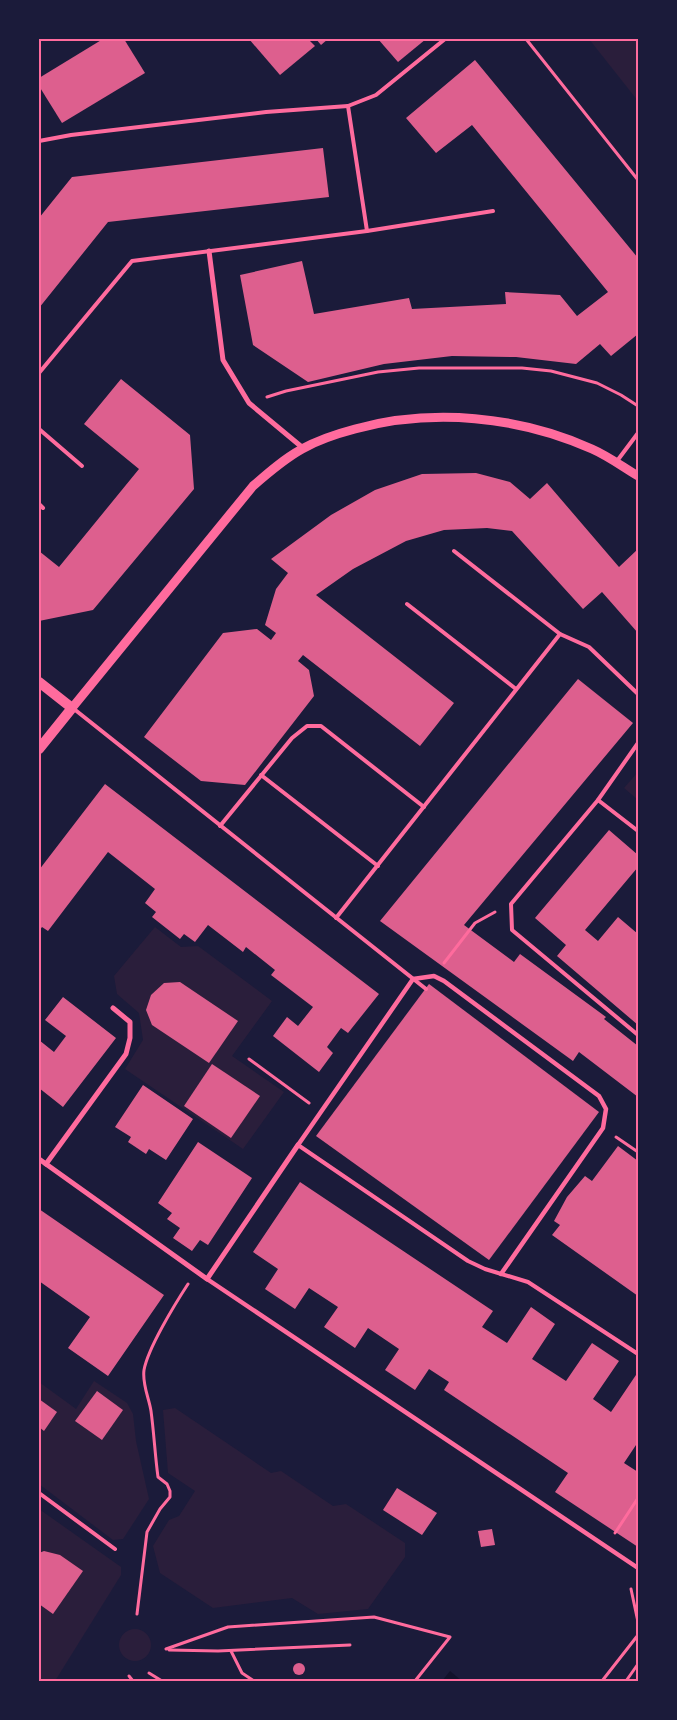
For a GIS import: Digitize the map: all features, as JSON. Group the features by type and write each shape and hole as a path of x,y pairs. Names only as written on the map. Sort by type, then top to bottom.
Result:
{"main road":[{"path":"39,682 72,708 39,750"}],"street":[{"path":"209,251 223,360 249,403 303,448"},
{"path":"72,708 254,486 276,465 303,448 332,435 372,424 420,417 481,419 536,429 593,449 638,476"},
{"path":"207,1279 413,979 434,976 444,981 599,1096 606,1109 603,1128 501,1274"},
{"path":"46,1164 126,1054 130,1038 130,1022 113,1008"},
{"path":"39,1159 207,1279 638,1568"}],"lane":[{"path":"39,141 71,135 266,112 348,106 376,95 445,39"},
{"path":"348,106 367,231"},
{"path":"39,373 132,261 367,231 493,211"},
{"path":"39,429 82,466"},
{"path":"616,463 638,433"},
{"path":"39,504 43,508"},
{"path":"454,551 560,634 589,647 638,694"},
{"path":"407,604 516,689"},
{"path":"336,918 560,634"},
{"path":"72,708 426,988"},
{"path":"220,826 292,738 306,726 321,726 424,807"},
{"path":"638,743 598,800 511,904 512,930 638,1034"},
{"path":"261,776 378,866"},
{"path":"598,800 638,831"},
{"path":"298,1145 468,1261 485,1269 528,1282 638,1354"},
{"path":"39,1493 115,1549"}],"path":[{"path":"526,39 638,180"},
{"path":"249,403 286,391 378,372 419,368 522,368 551,371 597,383 638,406"},
{"path":"434,976 474,923 511,904"},
{"path":"603,1128 638,1152"},
{"path":"137,1614 147,1532 160,1509 170,1497 167,1484 158,1477 151,1411"},
{"path":"614,1533 638,1498"},
{"path":"631,1589 638,1622"},
{"path":"350,1645 231,1651 166,1650 228,1627 374,1616 450,1636 415,1681"},
{"path":"602,1681 638,1635"},
{"path":"231,1651 242,1673 254,1681"},
{"path":"626,1681 638,1664"},
{"path":"149,1674 162,1681"},
{"path":"129,1676 132,1681"}],"shaded area":[{"path":"589,39 638,39 638,101"},
{"path":"638,772 638,800 624,788"},
{"path":"155,927 181,947 198,946 272,1001 232,1056 284,1092 243,1149 125,1069 143,1040 139,1013 117,994 114,976"},
{"path":"94,1381 127,1403 133,1414 136,1441 149,1499 123,1539 113,1540 39,1484 39,1382 76,1409"},
{"path":"175,1408 271,1473 281,1471 333,1506 346,1504 405,1543 405,1557 368,1609 318,1614 292,1598 213,1608 160,1573 153,1546 169,1520 179,1516 195,1491 168,1473 163,1410"},
{"path":"39,1509 121,1567 121,1575 55,1681 39,1681"},
{"path":"135,1629 146,1634 151,1645 146,1656 135,1661 124,1656 119,1645 124,1634"},
{"path":"450,1671 462,1681 442,1681"}],"building":[{"path":"103,39 124,39 145,73 62,123 39,86 39,78"},
{"path":"249,39 308,39 315,46 280,75"},
{"path":"316,39 328,39 321,45"},
{"path":"378,39 426,39 398,62"},
{"path":"475,60 638,258 638,334 611,356 600,344 576,364 516,357 452,356 384,364 308,382 253,345 240,275 302,261 314,314 409,298 412,309 506,304 505,292 560,295 577,316 608,292 472,125 436,153 406,118"},
{"path":"323,148 329,197 108,222 39,308 39,218 72,177"},
{"path":"121,379 190,435 194,489 93,610 39,621 39,551 59,567 139,469 84,424"},
{"path":"476,473 510,482 530,499 547,483 619,567 638,549 638,633 602,592 583,609 512,531 487,528 444,530 406,541 353,569 316,595 454,703 420,746 303,655 298,661 309,670 314,696 245,785 201,781 144,737 223,633 257,629 271,640 276,633 265,625 276,589 288,573 271,559 331,515 375,490 422,474"},
{"path":"578,679 633,723 464,925 514,962 520,954 606,1017 604,1019 638,1046 638,1097 579,1052 573,1061 380,921"},
{"path":"105,784 379,994 348,1033 341,1028 327,1047 333,1053 319,1072 273,1036 287,1017 298,1026 313,1007 271,975 275,970 246,947 243,952 208,925 195,942 184,934 180,939 152,917 156,912 145,903 155,889 108,852 48,931 42,927 39,931 39,870"},
{"path":"609,830 638,855 638,867 585,930 598,941 618,917 638,934 638,1025 557,956 566,945 535,918"},
{"path":"180,982 238,1021 209,1063 152,1025 146,1010 151,995 164,983"},
{"path":"429,984 599,1112 489,1260 316,1136"},
{"path":"63,997 116,1038 63,1107 39,1088 39,1040 54,1052 66,1036 45,1020"},
{"path":"212,1064 260,1096 231,1138 184,1106"},
{"path":"143,1085 193,1119 166,1160 149,1149 146,1154 128,1142 131,1137 115,1127"},
{"path":"198,1142 252,1178 208,1245 200,1240 192,1251 173,1238 180,1228 167,1219 172,1213 158,1203"},
{"path":"618,1146 638,1161 638,1296 552,1235 560,1225 554,1221 567,1197 585,1176 592,1181"},
{"path":"300,1182 493,1311 482,1327 507,1343 531,1307 555,1324 532,1359 566,1381 592,1343 619,1361 593,1399 611,1412 638,1372 638,1442 624,1463 638,1472 638,1547 555,1492 568,1473 444,1390 449,1382 429,1369 415,1390 385,1370 399,1349 368,1328 355,1348 324,1327 338,1307 309,1288 295,1309 265,1289 278,1269 253,1252"},
{"path":"39,1209 164,1295 108,1376 68,1348 90,1317 39,1281"},
{"path":"97,1391 123,1410 102,1440 75,1421"},
{"path":"39,1399 57,1412 44,1431 39,1427"},
{"path":"397,1488 437,1513 422,1535 383,1510"},
{"path":"492,1529 495,1545 481,1547 478,1531"},
{"path":"44,1551 60,1555 83,1571 53,1614 39,1604 39,1553"},
{"path":"297,1663 301,1663 305,1669 301,1675 297,1675 293,1671 293,1667"}]}
